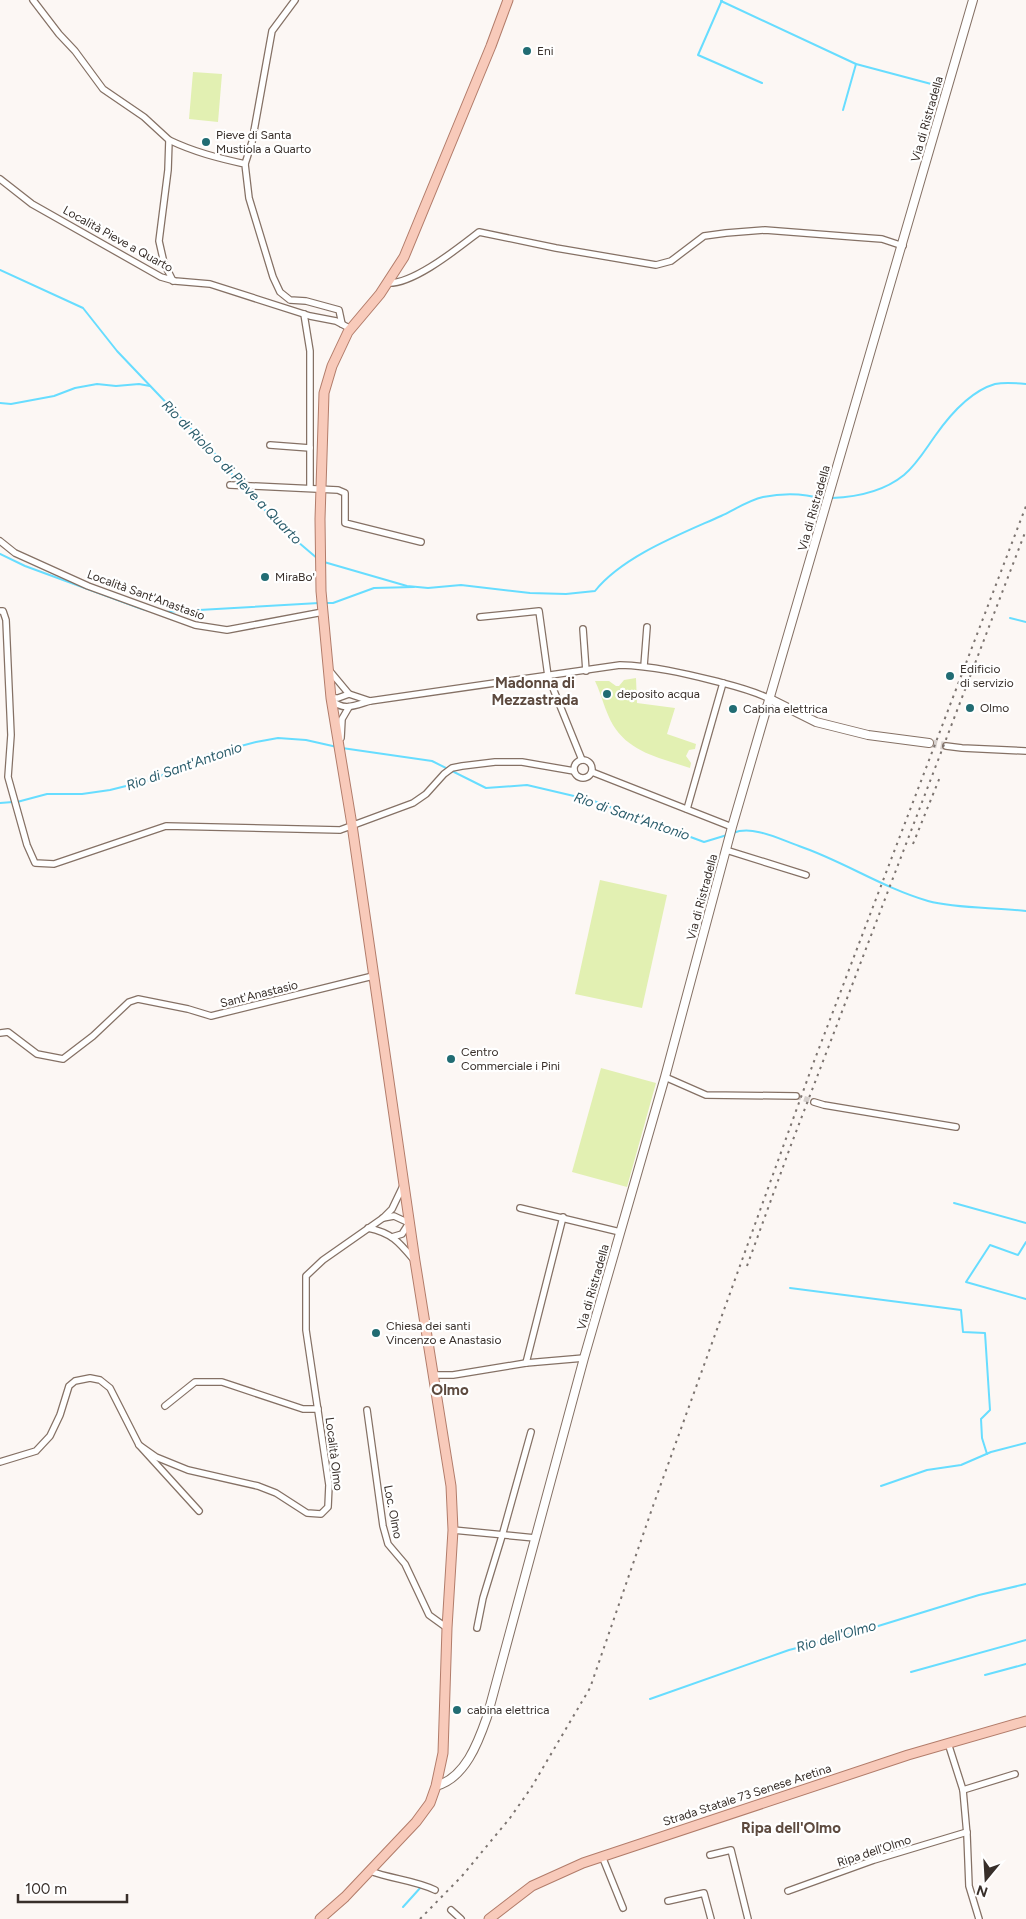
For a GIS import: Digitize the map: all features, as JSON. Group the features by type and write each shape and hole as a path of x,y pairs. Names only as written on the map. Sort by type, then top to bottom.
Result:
{"main road":[{"path":"320,1919 346,1897 416,1822 430,1803 436,1786 443,1753 447,1628 453,1530 450,1486 409,1223 352,825 331,698 323,612 320,519 324,393 332,366 351,329 387,283 404,257 492,46 508,0"},
{"name":"Strada Statale 73 Senese Aretina","path":"489,1919 532,1886 572,1867 908,1755 1026,1721"}],"street":[{"path":"33,0 103,89 144,117 169,140 192,151 245,164"},
{"path":"295,0 272,31 252,142 245,164 249,198 273,277 280,292 290,300 306,301 338,310 342,324"},
{"name":"Via di Ristradella","path":"436,1786 445,1783 464,1766 481,1736 584,1358 665,1077 732,827 903,246 973,0"},
{"path":"169,140 168,170 159,241 164,263 173,280"},
{"name":"Località Pieve a Quarto","path":"0,179 32,204 161,277 210,284 304,314 336,321 351,329"},
{"path":"387,283 396,284 410,279 479,232 556,248 656,265 671,261 704,236 726,233 765,230 882,239 903,246"},
{"path":"304,314 310,350 310,488"},
{"path":"270,445 310,448"},
{"path":"230,485 338,490 345,493 345,523 421,542"},
{"name":"Località Sant'Anastasio","path":"0,541 14,553 88,586 195,625 227,630 323,612"},
{"path":"0,611 3,611 6,620 11,735 8,777 34,863 54,864 166,826 340,830 413,803 426,794 444,774 457,767 494,762 522,762 574,772 577,776 583,778 588,777 592,772"},
{"path":"480,617 539,611 548,676 582,760 590,764 592,772"},
{"path":"644,666 647,627"},
{"path":"583,629 586,671"},
{"path":"331,698 337,705 349,707 370,701 620,665 644,666 670,670 753,691 816,722 868,735 929,743"},
{"path":"328,669 349,694 370,701"},
{"path":"688,809 723,683"},
{"path":"331,698 338,698 349,694"},
{"path":"338,740 341,738 342,719 349,707"},
{"path":"946,746 1026,751"},
{"path":"574,772 576,764 582,760"},
{"path":"592,772 732,827"},
{"path":"726,850 806,875"},
{"name":"Sant'Anastasio","path":"0,1033 8,1032 37,1054 63,1059 93,1036 129,1002 138,999 188,1009 211,1016 373,976"},
{"path":"665,1077 706,1095 796,1096"},
{"path":"814,1102 956,1127"},
{"path":"368,1228 392,1209 404,1184"},
{"path":"520,1208 620,1232"},
{"path":"383,1218 394,1216 409,1223 402,1234 392,1237"},
{"path":"526,1363 563,1217"},
{"path":"368,1228 382,1231 398,1241 415,1261"},
{"name":"Località Olmo","path":"139,1445 156,1457 188,1470 258,1486 276,1493 307,1514 322,1514 328,1507 329,1498 306,1330 306,1276 323,1260 368,1228"},
{"path":"432,1375 453,1375 526,1363 584,1358"},
{"path":"0,1462 36,1451 50,1436 60,1415 69,1386 75,1381 90,1378 100,1380 110,1388 139,1445 199,1511"},
{"path":"165,1406 195,1382 222,1382 303,1409 318,1409"},
{"name":"Loc. Olmo","path":"367,1410 383,1526 388,1544 405,1564 429,1615 447,1628"},
{"path":"477,1628 483,1598 531,1432"},
{"path":"453,1530 535,1538"},
{"path":"948,1743 963,1790 969,1886 979,1919"},
{"path":"963,1790 1015,1774"},
{"name":"Ripa dell'Olmo","path":"788,1892 874,1860 967,1832"},
{"path":"710,1855 730,1850 748,1919"},
{"path":"602,1856 623,1908"},
{"path":"370,1871 384,1876 423,1884 435,1890"},
{"path":"668,1901 704,1893 711,1919"},
{"path":"450,1910 461,1919"}],"green space":[{"path":"193,72 222,74 218,122 189,119"},
{"path":"636,678 637,703 675,708 667,734 696,744 695,749 689,750 686,756 691,763 690,768 637,748 628,742 613,725 595,681 609,681 619,686 624,680"},
{"path":"600,880 667,895 642,1008 575,994"},
{"path":"601,1068 656,1083 627,1187 572,1172"}],"waterway":[{"path":"722,0 698,55 762,83"},
{"path":"721,1 856,64 935,85"},
{"path":"843,110 856,64"},
{"path":"0,270 83,308 117,351 216,455 240,484"},
{"path":"0,403 11,404 54,396 75,388 97,384 116,386 139,384 150,386"},
{"name":"Rio di Riolo o di Pieve a Quarto","path":"832,498 870,493 896,481 921,457 947,420 977,392 995,384 1026,384"},
{"name":"Rio di Riolo o di Pieve a Quarto","path":"243,488 291,536 318,559"},
{"name":"Rio di Riolo o di Pieve a Quarto","path":"324,562 407,586 428,588 461,585 530,593 566,594 595,591 621,567 654,547 752,500 786,494 823,499"},
{"path":"0,554 25,566 154,612"},
{"path":"324,603 333,603 374,588 414,587"},
{"path":"164,612 319,603"},
{"path":"1010,618 1026,622"},
{"name":"Rio di Sant'Antonio","path":"17,802 47,794 82,794 110,790 154,779 207,755 278,738 306,740 337,747"},
{"name":"Rio di Sant'Antonio","path":"342,748 432,761 486,788 527,785 591,800 704,842 727,835"},
{"name":"Rio di Sant'Antonio","path":"0,803 13,802"},
{"name":"Rio di Sant'Antonio","path":"733,833 749,831 775,837 815,852 911,896 939,904 1026,911"},
{"path":"954,1203 1026,1223"},
{"path":"1026,1242 1018,1255 990,1245 966,1282 1026,1299"},
{"path":"790,1288 961,1310 963,1332 985,1333 990,1410 981,1419 982,1438 987,1454"},
{"path":"881,1486 927,1470 961,1465 991,1452 1026,1443"},
{"name":"Rio dell'Olmo","path":"650,1699 789,1650 862,1631 979,1595 1026,1584"},
{"path":"911,1672 1026,1640"},
{"path":"985,1675 1026,1664"},
{"name":"Rio dell'Olmo","path":"403,1907 421,1887"}],"tunnel":[{"path":"929,743 946,746"},
{"path":"796,1096 814,1102"}],"railway":[{"path":"420,1919 462,1876 510,1818 531,1788 590,1688 653,1506 813,1064 1026,506"},
{"path":"747,1266 791,1145 1026,530"},
{"path":"913,844 940,777"}],"place":[{"name":"Eni","path":"527,51"},
{"name":"Pieve di Santa Mustiola a Quarto","path":"206,142"},
{"name":"MiraBo'","path":"265,577"},
{"name":"Edificio di servizio","path":"950,676"},
{"name":"deposito acqua","path":"607,694"},
{"name":"Olmo","path":"970,708"},
{"name":"Cabina elettrica","path":"733,709"},
{"name":"Centro Commerciale i Pini","path":"451,1059"},
{"name":"Chiesa dei santi Vincenzo e Anastasio","path":"376,1333"},
{"name":"cabina elettrica","path":"457,1710"}],"district":[{"name":"Madonna di Mezzastrada","path":"535,692"},
{"name":"Olmo","path":"450,1390"},
{"name":"Ripa dell'Olmo","path":"791,1828"}]}
